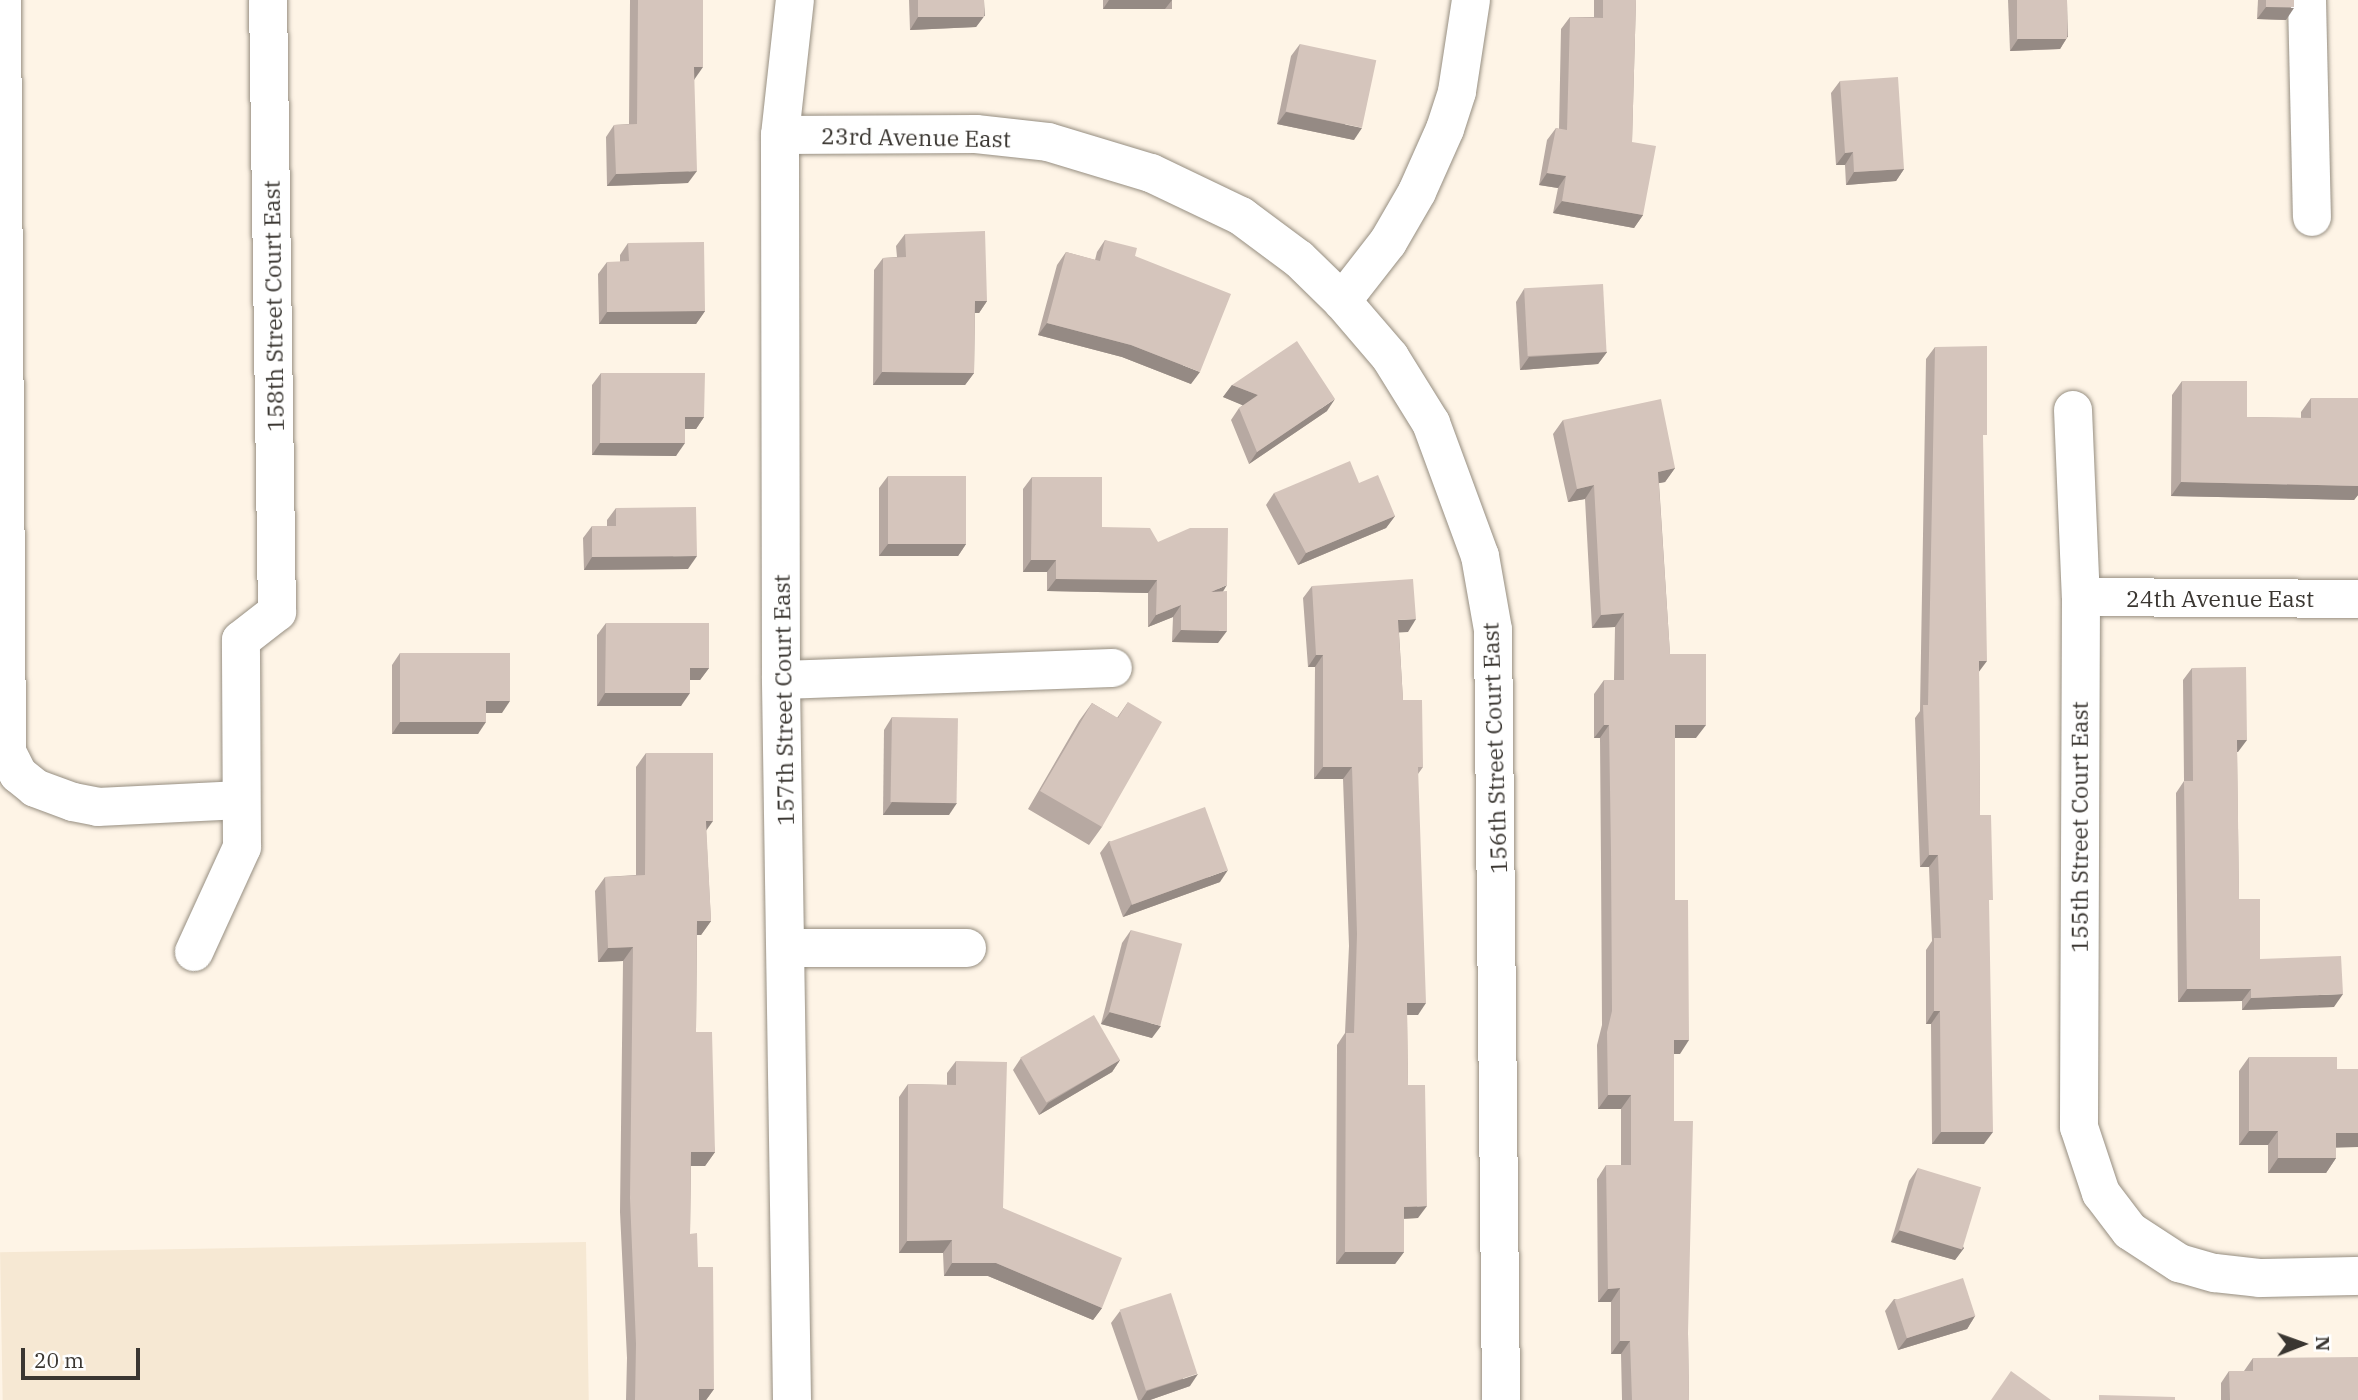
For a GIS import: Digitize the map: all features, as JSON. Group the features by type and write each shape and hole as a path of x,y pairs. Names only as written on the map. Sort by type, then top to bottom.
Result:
{"street":[{"path":"2,0 7,752 18,774 35,788 74,802 98,807 241,800 242,847 194,952"},
{"name":"158th Street Court East","path":"241,800 241,640 277,612 268,0"},
{"name":"157th Street Court East","path":"792,1400 782,680 780,135 795,0"},
{"path":"1342,300 1388,242 1417,192 1445,129 1457,92 1471,0"},
{"path":"2306,0 2312,217"},
{"name":"23rd Avenue East","path":"780,135 976,134 1073,150 1151,173 1241,215 1298,259 1342,300"},
{"name":"156th Street Court East","path":"1342,300 1390,357 1431,424 1480,556 1493,630 1501,1400"},
{"name":"155th Street Court East","path":"2073,410 2081,597 2079,1127 2101,1193 2130,1231 2179,1263 2216,1273 2358,1276"},
{"name":"24th Avenue East","path":"2081,597 2358,599"},
{"path":"782,680 1113,668"},
{"path":"786,948 967,948"}],"shaded area":[{"path":"586,1242 589,1400 3,1400 0,1252"}],"building":[{"path":"638,0 703,0 703,67 694,67 697,171 616,174 614,125 637,124"},
{"path":"918,0 984,0 984,17 918,17"},
{"path":"1603,0 1636,0 1632,142 1656,146 1643,215 1562,201 1566,176 1547,173 1556,128 1567,130 1570,17 1603,18"},
{"path":"2017,0 2067,0 2067,39 2017,39"},
{"path":"2266,0 2294,0 2294,7 2266,7"},
{"path":"1300,44 1376,60 1362,128 1286,111"},
{"path":"1898,77 1904,169 1854,172 1853,152 1845,153 1840,81"},
{"path":"985,231 987,301 975,301 974,373 882,372 883,258 906,257 905,234"},
{"path":"1105,240 1137,248 1135,256 1231,294 1200,372 1131,345 1047,323 1066,252 1100,261"},
{"path":"704,242 705,311 607,312 607,262 629,261 628,243"},
{"path":"1603,284 1607,352 1528,356 1524,288"},
{"path":"1297,341 1335,399 1257,452 1239,408 1258,395 1232,385"},
{"path":"1987,346 1987,435 1983,435 1987,661 1979,661 1980,815 1991,815 1993,900 1989,900 1993,1132 1941,1132 1940,1011 1934,1011 1934,938 1941,938 1938,855 1929,855 1923,705 1928,705 1935,347"},
{"path":"601,373 705,373 704,417 685,417 685,443 600,443"},
{"path":"2182,381 2247,381 2247,417 2311,418 2311,398 2358,398 2358,486 2181,482"},
{"path":"1661,399 1675,468 1658,472 1670,654 1706,654 1706,725 1675,725 1675,900 1688,900 1689,1040 1674,1040 1674,1121 1693,1121 1689,1400 1632,1400 1630,1341 1620,1341 1620,1288 1608,1289 1606,1165 1631,1165 1631,1095 1608,1095 1607,1032 1612,1011 1611,852 1609,725 1604,725 1604,680 1624,680 1624,613 1601,615 1594,485 1577,489 1563,420"},
{"path":"1350,461 1359,483 1378,475 1395,516 1306,553 1274,493"},
{"path":"888,476 966,476 966,544 888,544"},
{"path":"1032,477 1102,477 1102,527 1150,528 1158,542 1190,528 1228,528 1227,585 1211,592 1227,591 1227,631 1181,630 1181,605 1156,615 1157,580 1056,579 1056,560 1031,560"},
{"path":"696,507 697,556 592,557 592,526 616,526 616,508"},
{"path":"1413,579 1416,619 1398,620 1403,700 1422,700 1423,767 1418,767 1426,1003 1407,1003 1408,1085 1425,1085 1427,1206 1404,1207 1404,1252 1345,1252 1346,1033 1354,1033 1357,934 1352,767 1323,767 1323,655 1316,655 1312,586"},
{"path":"606,623 709,623 709,668 690,668 690,693 605,693"},
{"path":"400,653 510,653 510,701 486,701 486,722 400,722"},
{"path":"2246,667 2247,740 2237,740 2239,899 2260,899 2260,959 2341,956 2343,994 2251,998 2251,989 2187,989 2184,781 2193,781 2192,668"},
{"path":"1128,702 1162,722 1102,827 1040,791 1092,703 1118,718"},
{"path":"892,717 958,718 957,803 891,802"},
{"path":"646,753 713,753 713,821 706,821 711,921 697,921 696,1032 712,1032 715,1152 691,1152 690,1234 697,1233 698,1267 713,1267 714,1389 699,1389 699,1400 635,1400 636,1344 630,1198 633,947 608,948 605,877 645,875"},
{"path":"1205,807 1228,870 1132,905 1109,842"},
{"path":"1131,930 1182,944 1160,1026 1109,1012"},
{"path":"1094,1015 1120,1060 1046,1103 1020,1058"},
{"path":"2249,1057 2337,1057 2337,1069 2358,1069 2358,1133 2336,1133 2336,1158 2278,1158 2278,1131 2249,1131"},
{"path":"956,1061 1007,1062 1003,1208 1122,1258 1102,1308 996,1263 952,1263 952,1240 907,1241 908,1084 956,1085"},
{"path":"1918,1168 1981,1187 1962,1249 1899,1230"},
{"path":"1963,1278 1975,1316 1907,1338 1895,1300"},
{"path":"1171,1293 1197,1374 1146,1391 1120,1310"},
{"path":"2358,1357 2358,1400 2230,1400 2229,1371 2253,1371 2253,1358"},
{"path":"2011,1371 2051,1400 1991,1400"},
{"path":"2099,1395 2175,1397 2175,1400 2099,1400"}]}
